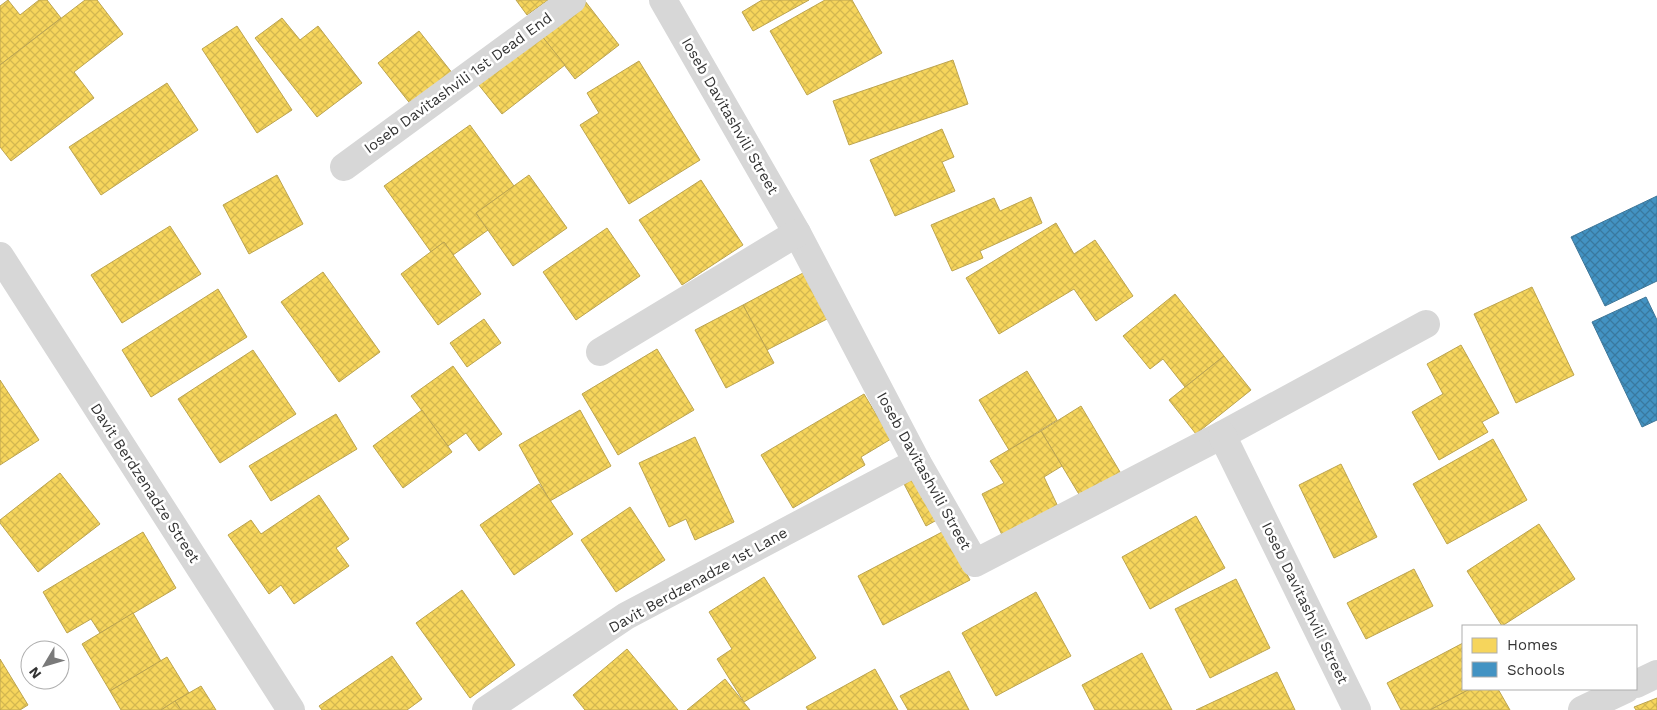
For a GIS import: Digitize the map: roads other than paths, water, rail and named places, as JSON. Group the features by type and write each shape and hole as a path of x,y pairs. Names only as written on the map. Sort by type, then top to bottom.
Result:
{"street":[{"name":"Ioseb Davitashvili 1st Dead End","path":"344,167 572,0"},
{"name":"Ioseb Davitashvili Street","path":"663,0 797,233 917,462 975,564 1222,435 1357,710"},
{"path":"600,352 797,233"},
{"name":"Davit Berdzenadze Street","path":"0,256 291,710"},
{"path":"1222,435 1426,324"},
{"name":"Davit Berdzenadze 1st Lane","path":"486,710 626,616 917,462"},
{"path":"1637,684 1657,674"},
{"path":"1582,710 1624,690"}]}
